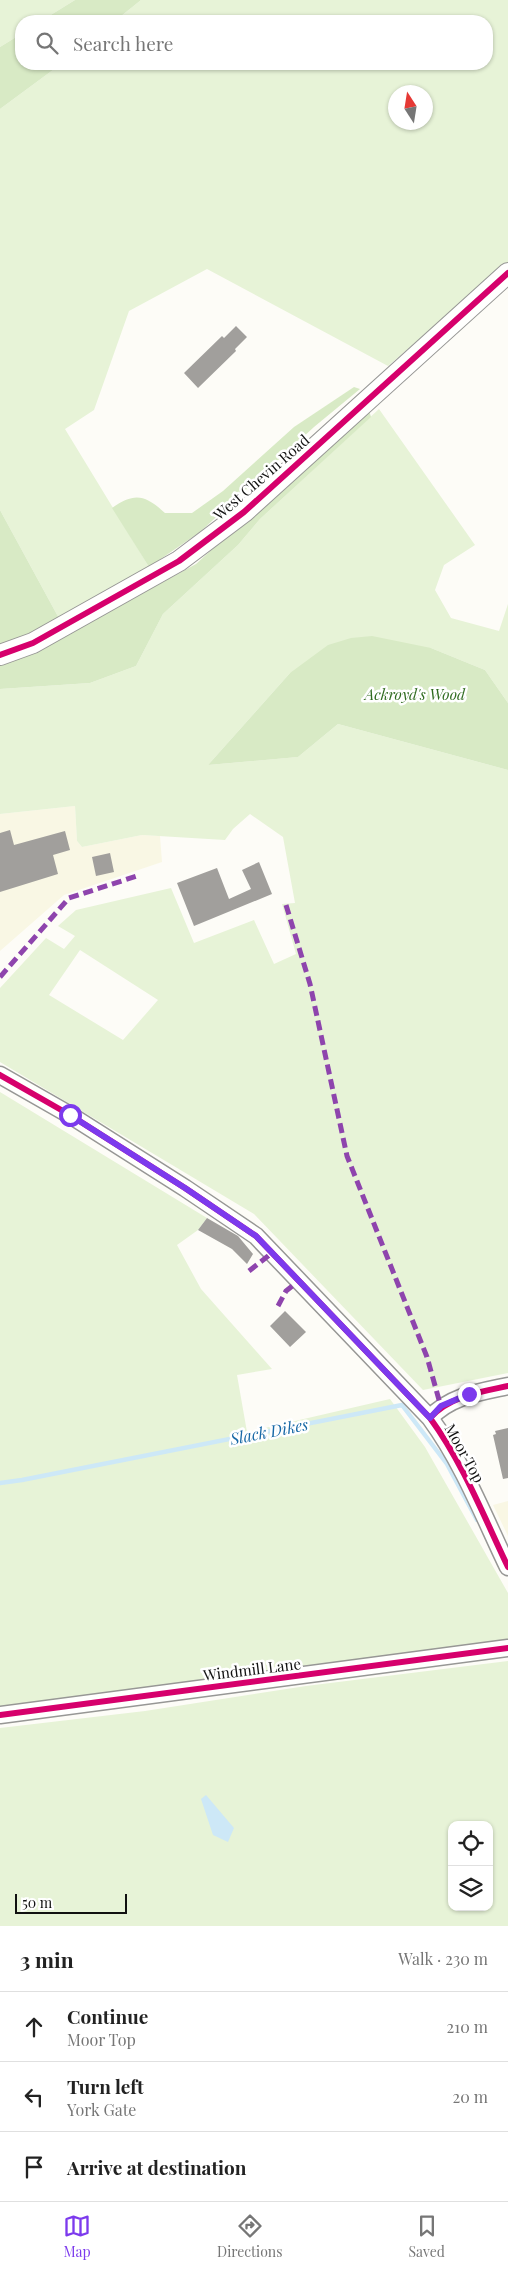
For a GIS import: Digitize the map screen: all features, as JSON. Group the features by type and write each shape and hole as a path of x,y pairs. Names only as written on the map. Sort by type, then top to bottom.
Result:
{"street":[{"name":"West Chevin Road","path":"0,655 33,643 179,561 244,512 508,273"},
{"name":"Moor Top","path":"0,1075 86,1125 256,1236 430,1418 443,1436 471,1488 508,1567"},
{"path":"430,1418 441,1406 469,1394 508,1386"},
{"name":"Windmill Lane","path":"0,1715 508,1648"}],"shaded area":[{"path":"75,806 77,841 82,847 142,835 160,836 162,862 64,895 0,951 0,814"},
{"path":"508,1501 508,1536 493,1505"}],"green space":[{"path":"0,0 75,0 51,15 15,15 15,38 0,47"},
{"path":"75,0 141,0 122,15 51,15"},
{"path":"141,0 508,0 508,263 388,366 207,269 129,311 94,410 65,429 149,567 61,622 0,510 0,109 53,70 493,70 493,15 122,15"},
{"path":"15,38 15,70 53,70 0,109 0,47"},
{"path":"354,387 360,389 314,427 200,532 149,567 112,508 127,500 140,498 152,502 165,513 192,513 223,491 294,427"},
{"path":"368,407 371,417 260,519 238,545 163,614 136,666 90,683 0,689 0,663 38,648 196,564"},
{"path":"379,409 475,545 444,565 435,590 451,618 499,631 508,604 508,703 485,670 431,648 290,673 208,765 298,757 338,724 508,770 508,1373 423,1390 254,1214 0,1062 0,988 46,938 64,949 75,936 58,926 76,910 171,888 194,943 254,920 274,964 296,954 282,904 295,903 283,837 250,814 233,829 225,840 142,835 82,847 77,841 75,806 0,814 0,689 90,683 136,666 163,614 238,545 260,519","holes":["80,950 158,1000 123,1040 49,995"]},
{"path":"0,510 61,622 0,649"},
{"name":"Ackroyd's Wood","path":"372,636 431,648 485,670 508,703 508,770 338,724 298,757 208,765 290,673 328,645 351,638"},
{"path":"0,1092 207,1218 198,1230 177,1245 201,1289 272,1369 237,1375 247,1432 390,1399 425,1447 508,1593 508,1641 0,1708"},
{"path":"508,1661 508,1926 0,1926 0,1728 145,1711 306,1686"}],"water":[{"path":"206,1795 234,1828 228,1842 213,1835 201,1799"}],"building":[{"path":"236,326 247,337 235,349 236,351 198,388 184,373 222,336 224,338"},
{"path":"10,830 14,845 65,831 70,850 53,855 58,874 0,892 0,833"},
{"path":"110,853 114,872 96,876 92,857"},
{"path":"259,862 272,894 194,926 177,883 217,868 229,899 251,889 242,870"},
{"path":"207,1218 238,1236 253,1254 247,1264 232,1249 198,1230"},
{"path":"285,1311 306,1332 290,1347 270,1326"},
{"path":"508,1428 508,1478 503,1479 493,1435 496,1434 495,1431"}],"waterway":[{"name":"Slack Dikes","path":"0,1483 402,1405 447,1464 477,1520"}],"marked path":[{"path":"0,977 69,898 140,875"},
{"path":"286,905 310,984 347,1156 427,1357 441,1407"},
{"path":"249,1271 272,1253"},
{"path":"278,1306 286,1291 300,1280"}],"cycle path":[{"path":"0,655 33,643 179,561 244,512 508,273"},
{"path":"0,1075 70,1115 185,1188 256,1236 430,1418 463,1472 508,1567"},
{"path":"430,1418 456,1400 476,1393 508,1386"},
{"path":"0,1715 508,1648"}],"route":[{"path":"70,1115 185,1188 256,1236 430,1418 441,1406 469,1394"}]}
